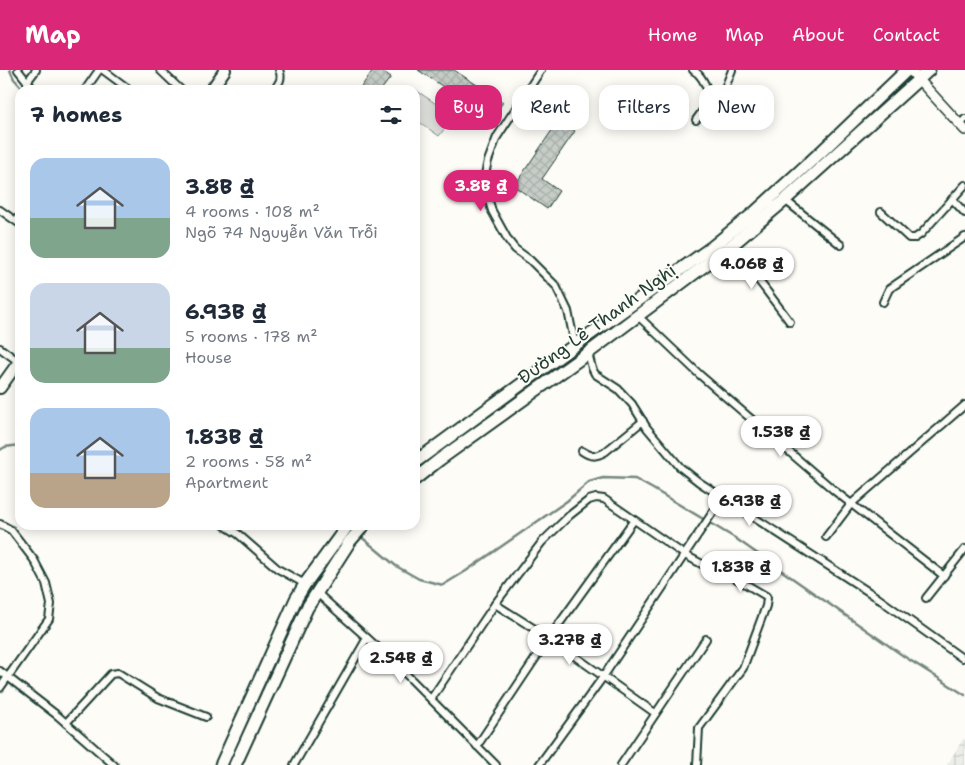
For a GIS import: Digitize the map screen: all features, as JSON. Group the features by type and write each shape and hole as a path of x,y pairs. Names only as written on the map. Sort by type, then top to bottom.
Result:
{"highway":[{"name":"Đường Lê Thanh Nghị","path":"420,455 487,410 712,247 754,213 908,70"},
{"name":"Đường Lê Thanh Nghị","path":"420,475 732,245 785,200 929,70"},
{"path":"487,410 494,421"},
{"path":"220,765 296,599 305,584 347,533"},
{"path":"235,765 307,608 347,533"},
{"path":"241,719 253,724"}],"main road":[{"path":"214,85 225,70"},
{"path":"0,388 15,367"}],"street":[{"path":"18,70 30,85"},
{"path":"27,82 36,70"},
{"path":"89,85 101,70 123,85"},
{"path":"160,70 176,85"},
{"path":"278,85 281,76 279,70"},
{"path":"541,70 497,137 486,168 486,194 492,211 508,240 515,249 530,260 556,286 568,311 575,345"},
{"path":"693,70 701,76 705,85"},
{"path":"725,85 732,70"},
{"path":"908,70 963,125"},
{"path":"696,120 699,116"},
{"path":"881,212 912,239 921,234 965,185"},
{"path":"952,199 965,213"},
{"path":"785,200 841,245"},
{"path":"0,210 15,220"},
{"path":"882,302 889,289 965,237"},
{"path":"732,245 790,322"},
{"path":"638,316 700,375 851,504 944,576"},
{"path":"0,348 15,358"},
{"path":"588,353 592,368 596,374 618,389 632,404 647,428 680,467 699,482 875,596 962,658"},
{"path":"826,537 851,504 965,404"},
{"path":"582,451 593,457 598,456 643,422"},
{"path":"540,765 603,677 723,497"},
{"path":"431,699 494,604 542,542 589,500 596,498 604,500 685,555 713,570 730,575 762,593 767,598 766,606 743,668 699,728 697,765"},
{"path":"477,746 549,638 634,520"},
{"path":"0,524 10,530 34,560 46,583 51,604 49,619 0,688"},
{"path":"232,530 278,569 305,584"},
{"path":"926,598 965,549"},
{"path":"316,592 395,663 496,765"},
{"path":"494,604 549,638 655,713"},
{"path":"294,765 367,638"},
{"path":"621,765 706,638"},
{"path":"0,671 66,723 114,765"},
{"path":"66,723 111,674 118,673 158,698 206,717"}],"shaded area":[{"path":"420,93 435,103 435,130 444,130 439,136 420,123"},
{"path":"963,739 965,740 965,765 947,765"}],"building":[{"path":"373,70 381,70 391,77 385,85 362,85"},
{"path":"418,70 454,70 477,85 441,85"},
{"path":"552,130 575,131 542,179 559,191 547,209 514,186"}],"waterway":[{"path":"10,70 19,85"},
{"path":"0,450 15,446"},
{"path":"359,535 396,566 419,579 443,585 567,501 589,482 603,478 635,479 735,538 905,657 965,695"}]}
